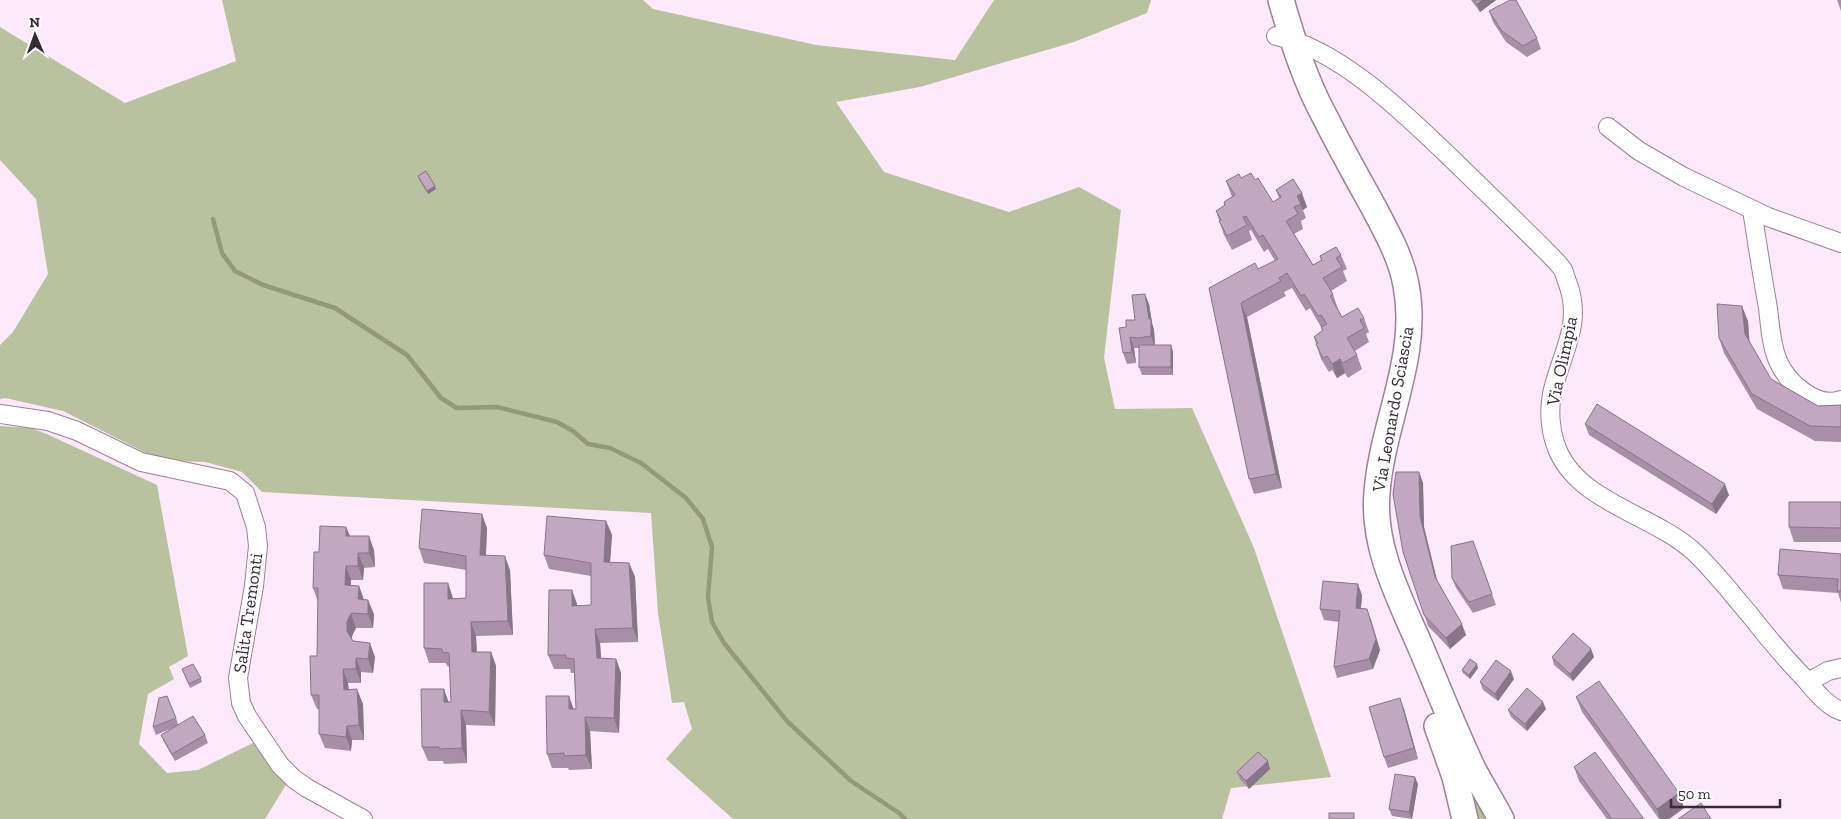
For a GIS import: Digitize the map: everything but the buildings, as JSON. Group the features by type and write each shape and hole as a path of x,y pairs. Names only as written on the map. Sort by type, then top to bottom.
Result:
{"street":[{"name":"Via Leonardo Sciascia","path":"1265,0 1308,84 1332,148 1360,198 1390,239 1403,270 1410,314 1408,342 1379,470 1376,495 1377,526 1384,553 1400,597 1458,737 1464,773 1465,819"},
{"name":"Via Leonardo Sciascia","path":"1281,0 1284,38"},
{"name":"Via Olimpia","path":"1284,38 1307,46 1373,88 1407,116 1548,252 1563,271 1571,291 1574,311 1572,329 1551,395 1550,418 1554,442 1562,460 1574,476 1591,490 1651,523 1691,549 1714,572 1776,648 1822,697 1841,711"},
{"path":"1608,127 1639,151 1684,177 1768,217 1841,243"},
{"path":"1752,210 1772,337 1778,361 1789,379 1800,389 1828,402 1841,400"},
{"name":"Salita Tremonti","path":"0,414 48,421 77,431 141,462 230,481 245,493 256,527 258,546 254,586 238,678 242,703 247,716 280,765 294,779 363,819"},
{"path":"1808,682 1828,671 1841,668"},
{"name":"Via Leonardo Sciascia","path":"1464,773 1501,819"}],"green space":[{"path":"222,0 643,0 653,9 816,45 955,60 994,0 1151,0 1147,13 1074,42 920,87 836,102 884,172 1009,212 1079,187 1121,210 1104,358 1115,409 1192,408 1254,548 1331,777 1231,788 1222,819 733,819 666,759 692,729 684,702 672,703 658,613 651,513 262,492 242,472 205,462 177,461 148,454 63,411 5,398 0,399 0,345 13,332 48,274 36,199 0,160 0,27 125,103 236,61"},
{"path":"0,426 31,428 157,485 188,656 169,667 174,679 148,694 139,744 167,773 198,770 259,740 289,780 265,819 0,819"},
{"path":"1469,784 1486,819 1475,819"}],"waterway":[{"path":"213,219 222,253 235,271 263,285 335,308 407,355 441,398 457,408 497,407 557,422 573,431 588,444 610,448 641,463 686,498 703,519 712,547 708,597 712,622 724,643 787,721 851,781 905,819"}]}
